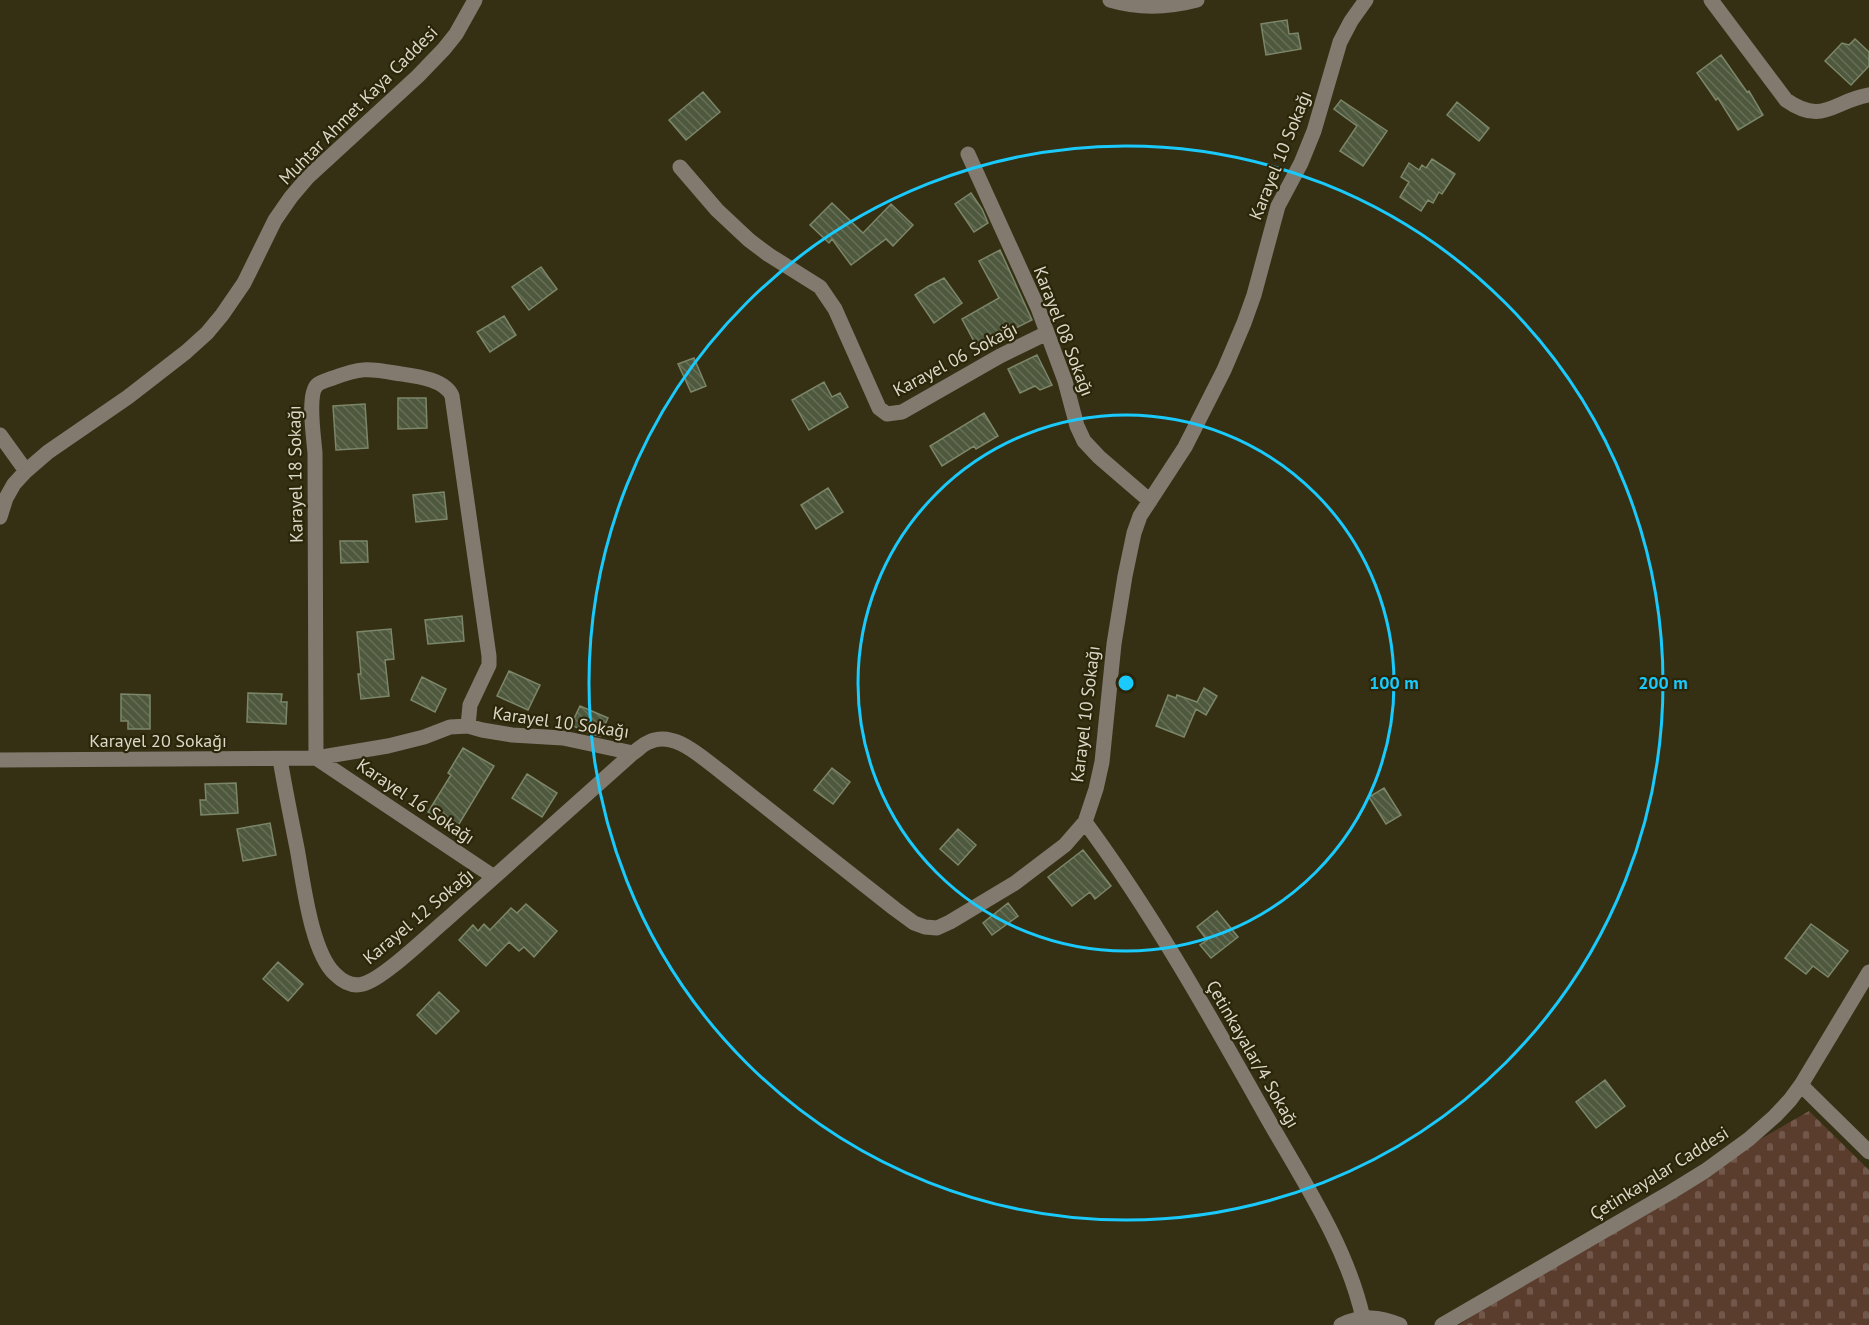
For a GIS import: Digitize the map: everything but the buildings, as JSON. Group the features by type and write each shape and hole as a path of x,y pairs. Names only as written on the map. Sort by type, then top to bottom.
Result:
{"street":[{"name":"Muhtar Ahmet Kaya Caddesi","path":"0,517 6,498 14,484 26,471 48,452 128,397 207,333 244,283 275,220 291,197 308,177 418,76 444,49 456,34 475,0"},
{"path":"1110,0 1152,8 1197,0"},
{"name":"Karayel 10 Sokağı","path":"316,758 388,746 424,737 450,727 468,726 512,735 563,738 633,753 649,742 662,738 675,741 691,749 914,923 937,928 1014,883 1065,845 1085,822 1102,762 1114,644 1134,533 1140,516 1185,447 1224,370 1254,295 1278,206 1301,163 1314,131 1340,42 1366,0"},
{"path":"1711,0 1786,100 1799,109 1811,112 1821,111 1869,95"},
{"name":"Karayel 08 Sokağı","path":"968,154 1038,308 1084,441 1099,458 1150,501"},
{"name":"Karayel 06 Sokağı","path":"680,167 717,210 749,240 819,287 836,309 879,408 887,414 902,412 1000,356 1047,333"},
{"name":"Karayel 18 Sokağı","path":"316,758 313,391 323,382 360,369 382,370 438,383 449,390 452,396 489,656 489,665 470,705 468,726"},
{"path":"0,435 26,471"},
{"name":"Karayel 12 Sokağı","path":"280,759 314,932 323,956 333,972 344,982 353,985 363,984 378,977 427,937 633,753"},
{"name":"Karayel 20 Sokağı","path":"0,760 316,758"},
{"name":"Karayel 16 Sokağı","path":"316,758 494,877"},
{"name":"Çetinkayalar/4 Sokağı","path":"1085,822 1123,874 1153,921 1314,1199 1348,1269 1363,1318"},
{"name":"Çetinkayalar Caddesi","path":"1442,1325 1616,1225 1705,1171 1749,1139 1775,1116 1801,1085 1869,972"},
{"path":"1801,1085 1869,1152"},
{"path":"1341,1325 1352,1320 1372,1317 1387,1319 1400,1325"}],"green space":[{"path":"1809,1111 1869,1170 1869,1325 1459,1325 1581,1243"}]}
